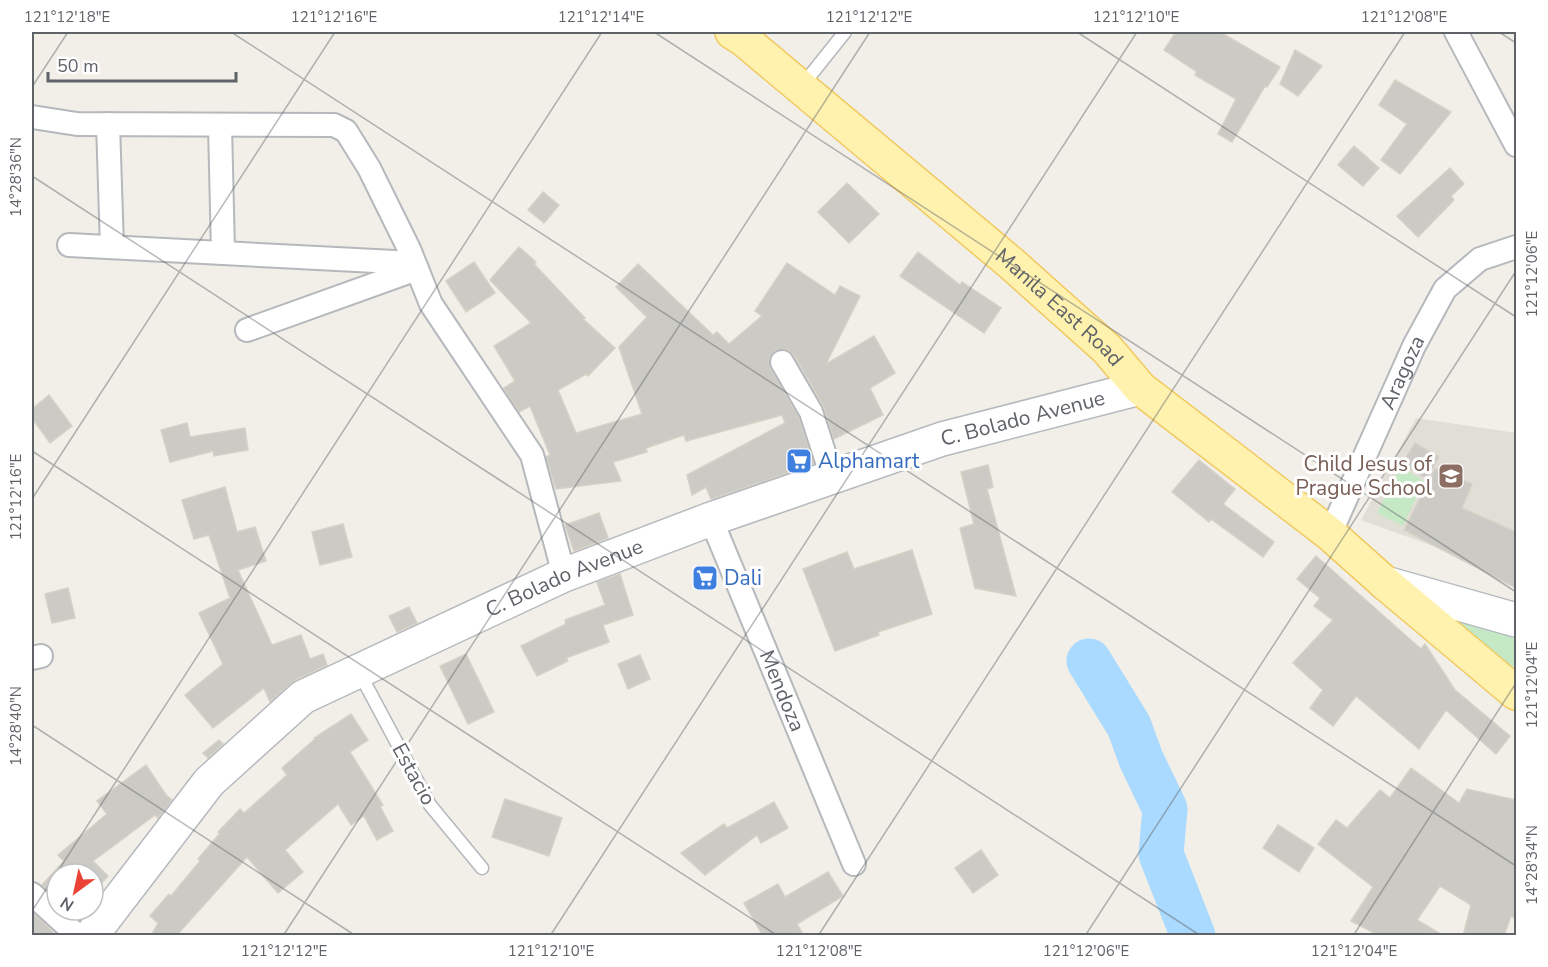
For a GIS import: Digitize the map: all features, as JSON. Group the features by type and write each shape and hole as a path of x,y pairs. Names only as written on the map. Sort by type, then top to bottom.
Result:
{"main road":[{"name":"Manila East Road","path":"742,34 801,87 1012,264 1107,349 1140,388 1330,534 1516,693"}],"street":[{"path":"1456,32 1516,145"},
{"path":"32,117 77,124 334,125 346,131 369,168 416,266 431,304 532,455 564,575"},
{"path":"108,124 112,247"},
{"path":"220,124 223,253"},
{"path":"69,245 416,266"},
{"name":"Aragoza","path":"1330,534 1414,346 1445,289 1480,259 1516,247"},
{"path":"247,330 416,266"},
{"path":"782,362 811,412 832,477"},
{"name":"C. Bolado Avenue","path":"91,936 208,782 303,697 564,575 711,519 942,439 1140,388"},
{"name":"Mendoza","path":"711,519 854,864"},
{"path":"1385,583 1516,620"},
{"path":"32,894 78,936"}],"lane":[{"path":"801,87 845,32"},
{"name":"Estacio","path":"359,672 430,805 482,868"}],"shaded area":[{"name":"Child Jesus of Prague School","path":"1416,418 1516,433 1516,576 1361,520"}],"green space":[{"path":"1400,467 1424,481 1403,526 1377,513"},
{"path":"1425,597 1516,621 1516,672"}],"building":[{"path":"1176,32 1220,32 1280,67 1267,87 1265,86 1232,142 1218,134 1236,99 1195,75 1197,72 1164,50"},
{"path":"1295,50 1322,66 1298,96 1280,84"},
{"path":"1395,80 1451,112 1400,174 1381,160 1407,124 1379,105"},
{"path":"1354,146 1379,168 1363,186 1338,165"},
{"path":"1450,168 1464,184 1451,196 1454,200 1418,237 1397,216"},
{"path":"847,183 879,214 849,243 818,212"},
{"path":"543,192 559,205 544,223 528,210"},
{"path":"519,247 536,262 534,264 585,318 583,319 615,348 588,376 586,374 558,390 576,433 642,414 619,347 647,317 616,287 638,264 713,335 717,332 729,344 762,316 755,311 787,263 835,295 840,286 860,296 826,364 874,336 895,373 870,388 883,415 834,439 823,405 794,355 788,350 781,349 770,356 770,368 799,418 814,464 711,499 706,487 692,495 687,475 785,423 782,415 686,441 684,435 646,448 647,452 613,462 621,481 556,489 546,457 550,455 530,406 519,412 509,397 504,388 515,381 494,346 531,323 490,280"},
{"path":"918,252 960,285 962,282 1001,308 984,333 900,276"},
{"path":"474,262 495,293 466,312 446,281"},
{"path":"49,395 72,426 50,443 32,418 32,409"},
{"path":"187,423 190,437 245,428 248,450 214,456 213,451 170,462 161,430"},
{"path":"1415,443 1439,457 1426,478 1402,464"},
{"path":"1199,460 1235,489 1223,504 1274,542 1263,557 1211,519 1209,522 1172,492"},
{"path":"988,465 993,487 987,489 1016,596 975,588 960,528 974,524 961,472"},
{"path":"1435,469 1472,484 1462,508 1516,532 1516,588 1404,530"},
{"path":"225,487 237,532 255,527 266,561 238,570 272,645 301,635 310,659 323,654 327,665 295,680 270,702 264,688 213,728 185,695 223,664 199,613 230,598 209,535 194,539 182,500"},
{"path":"599,513 608,538 574,551 565,525"},
{"path":"343,524 352,557 320,565 312,532"},
{"path":"912,550 932,614 878,632 879,635 835,651 803,569 847,552 854,569"},
{"path":"1316,556 1421,649 1425,644 1455,690 1510,736 1496,754 1446,710 1419,749 1356,696 1333,726 1310,708 1323,690 1293,663 1333,620 1314,606 1320,598 1297,579"},
{"path":"620,574 633,615 603,625 609,642 566,658 568,661 537,676 521,646 566,624 565,620 605,605 597,582"},
{"path":"68,588 75,618 52,623 45,594"},
{"path":"409,607 417,623 397,632 389,616"},
{"path":"466,654 494,712 468,724 440,666"},
{"path":"640,655 650,679 628,689 618,664"},
{"path":"351,714 368,740 350,752 383,805 380,806 393,831 377,840 364,816 351,825 338,804 285,850 303,872 278,893 247,857 176,936 151,936 158,923 150,916 169,894 171,896 200,861 198,859 220,833 218,832 240,809 244,813 287,775 282,768 314,738"},
{"path":"219,740 223,744 208,758 203,753"},
{"path":"146,765 166,795 172,800 158,818 155,815 94,862 63,862 58,855 107,814 97,801"},
{"path":"1411,768 1459,803 1467,789 1516,800 1516,919 1511,916 1504,936 1463,936 1471,905 1440,886 1417,920 1444,936 1380,936 1351,921 1373,887 1318,844 1336,820 1347,828 1380,790 1390,798"},
{"path":"505,799 562,818 549,856 492,837"},
{"path":"774,802 788,828 761,843 757,835 705,875 681,853 724,824 727,828"},
{"path":"1278,825 1314,848 1299,872 1263,848"},
{"path":"981,850 998,875 973,893 955,868"},
{"path":"828,872 843,896 797,924 804,936 763,936 744,903 778,884 785,897"},
{"path":"32,912 54,933 52,936 32,936"}],"waterway":[{"path":"1089,661 1129,726 1141,759 1165,809 1161,854 1193,936"}],"place":[{"name":"Alphamart","path":"799,461"},
{"name":"Child Jesus of Prague School","path":"1451,476"},
{"name":"Dali","path":"705,578"}]}
